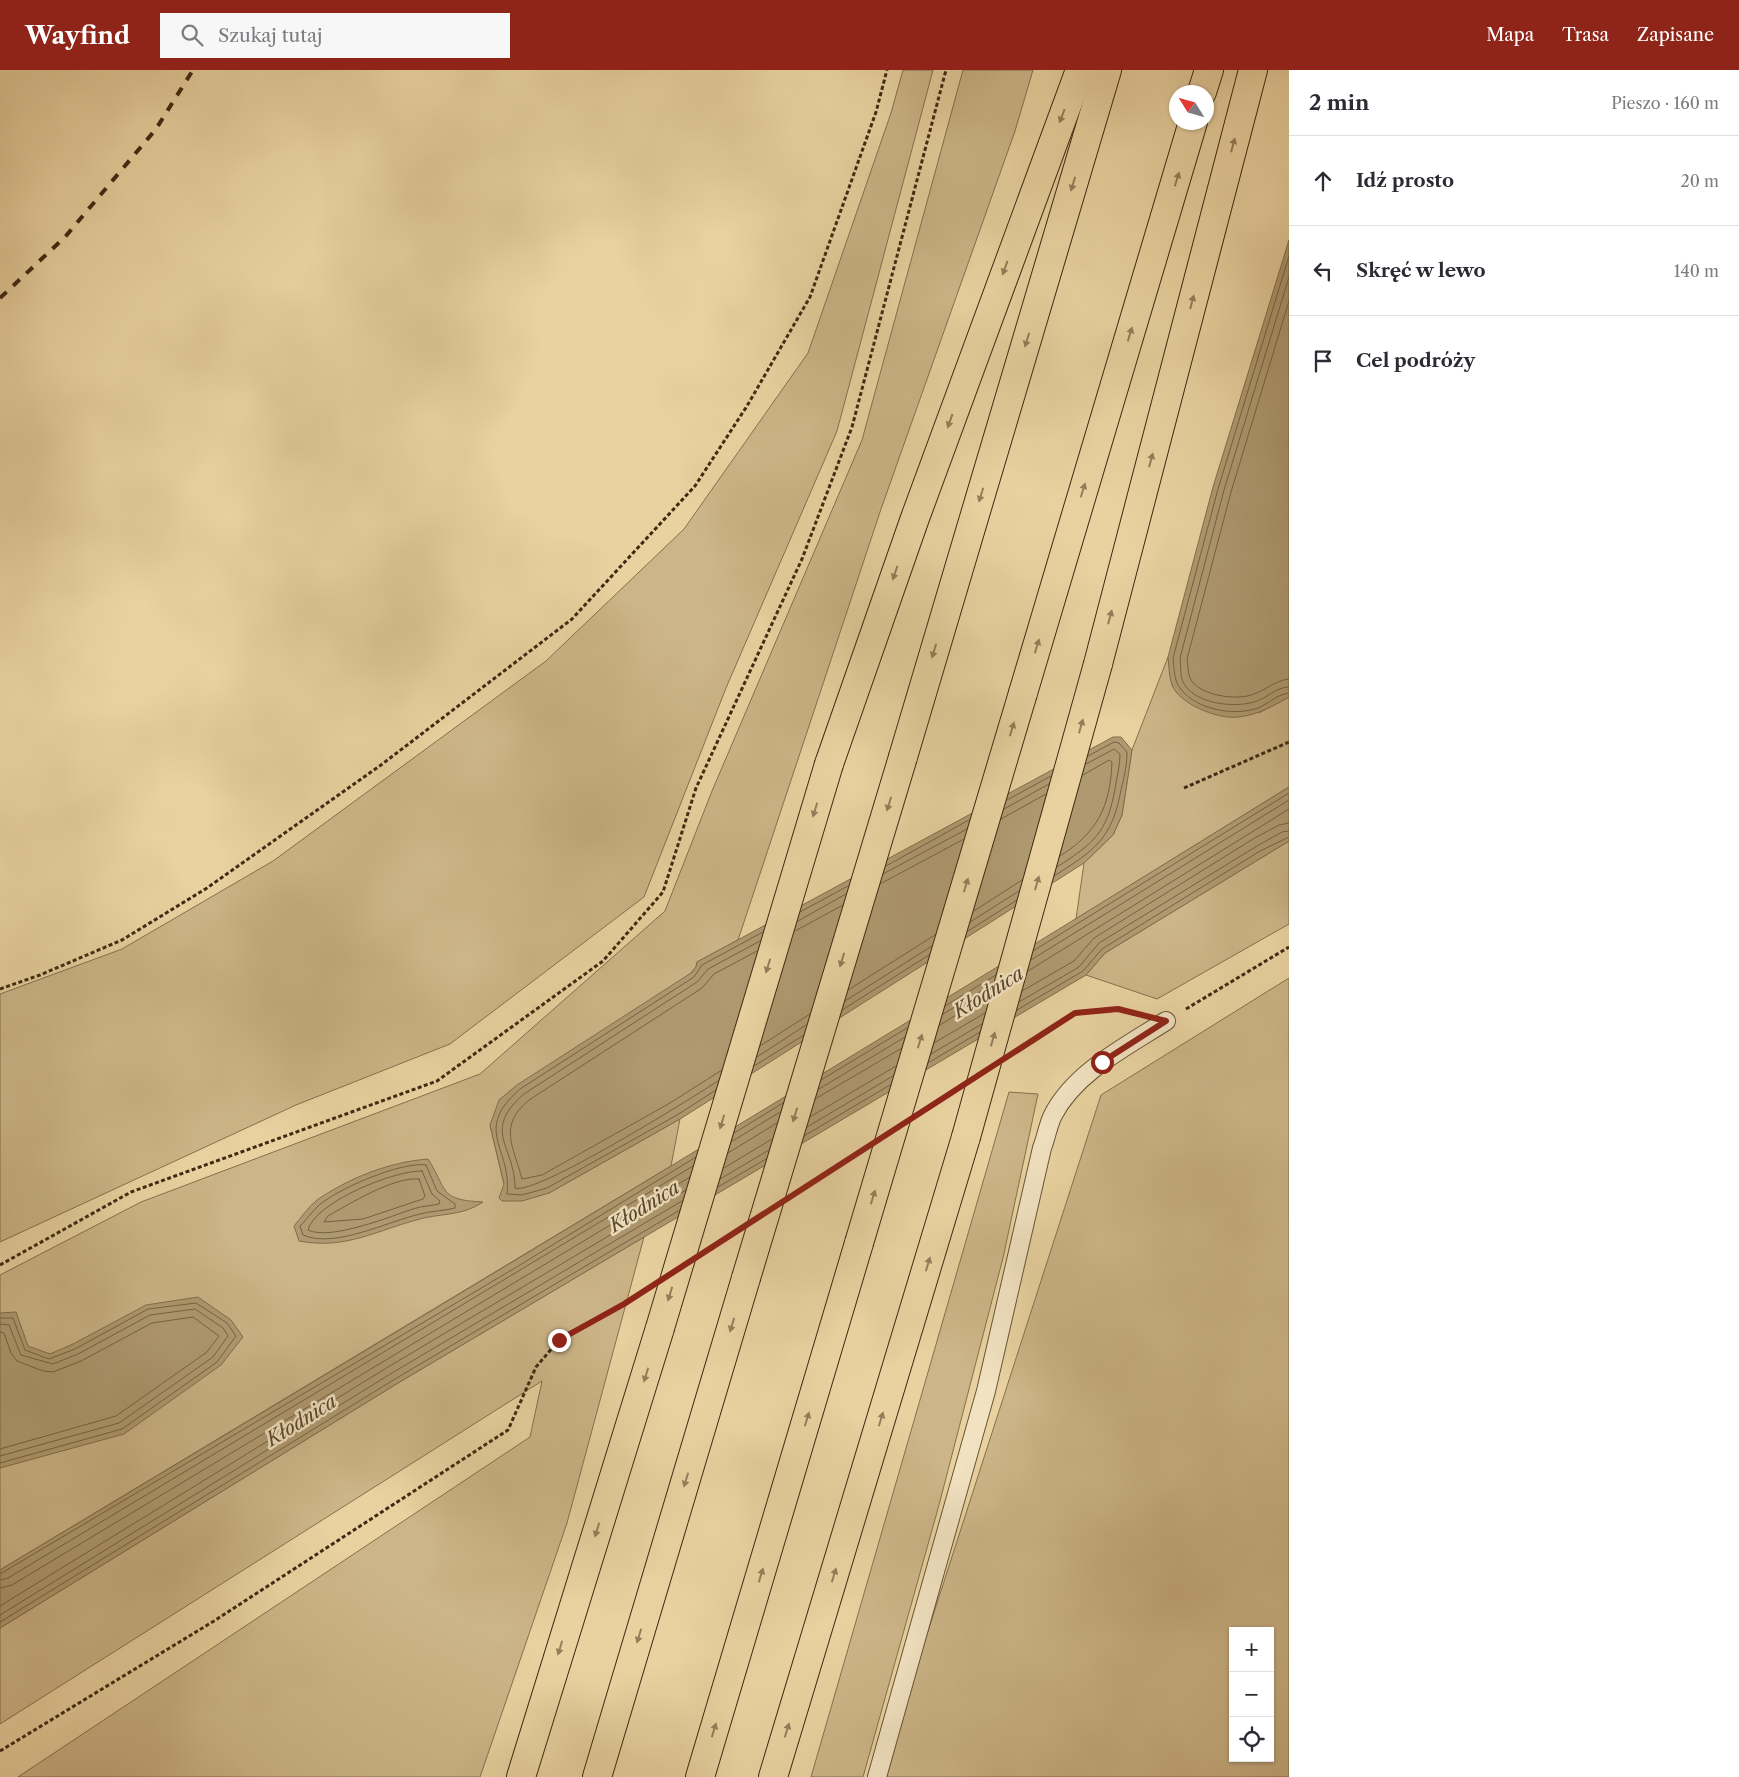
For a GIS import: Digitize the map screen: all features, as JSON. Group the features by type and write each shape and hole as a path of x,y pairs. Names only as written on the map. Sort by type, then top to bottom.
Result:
{"highway":[{"path":"521,1777 660,1328 828,764 918,508 1080,70"},
{"path":"597,1777 1107,70"},
{"path":"1204,85 1209,70"},
{"path":"773,1777 966,1137 1098,664 1253,70"},
{"path":"700,1777 1191,130"}],"lane":[{"path":"877,1777 986,1391 1042,1148 1053,1115 1071,1090 1102,1062 1166,1021"}],"path":[{"path":"0,988 40,976 122,940 207,888 381,765 572,619 695,486 747,406 810,298 876,112 887,70"},
{"path":"0,1265 130,1192 437,1081 603,961 663,892 696,788 802,559 852,427 946,70"},
{"path":"1184,788 1289,742"},
{"path":"1017,1050 1075,1013 1118,1009 1166,1021 1289,947"},
{"path":"925,1110 950,1094"},
{"path":"800,1190 858,1153"},
{"path":"0,1751 214,1621 508,1430 536,1367 559,1340 641,1293"}],"shaded area":[{"path":"903,70 933,70 837,431 726,688 644,897 450,1044 296,1105 0,1242 0,994 122,949 273,861 546,661 684,529 808,353 891,113"},
{"path":"963,70 1033,70 1015,131 881,509 738,940 697,962 696,967 691,973 490,1125 504,1184 549,1193 680,1119 671,1166 0,1570 0,1275 141,1202 480,1074 665,911 712,791 862,440"},
{"path":"1168,657 1172,685 1259,713 1289,697 1289,787 1076,919 1084,863 1113,835 1122,815 1132,750"},
{"path":"1289,841 1289,924 1157,999 1086,975 1105,953"},
{"path":"1289,978 1289,1777 885,1777 909,1690 1101,1095"},
{"path":"1009,1092 1038,1094 1003,1258 939,1505 863,1777 811,1777"},
{"path":"644,1237 567,1523 480,1777 18,1777 530,1437 542,1381 0,1724 0,1628 398,1383"}],"water":[{"path":"1289,240 1289,697 1271,707 1246,716 1221,716 1191,704 1176,692 1172,685 1168,657 1213,487"},
{"path":"1113,737 1121,737 1132,750 1122,815 1113,835 1084,863 680,1119 549,1193 522,1201 502,1201 499,1198 504,1184 490,1125 499,1100 517,1085 691,973 696,967 697,962"},
{"name":"Kłodnica","path":"1289,787 1289,841 1105,953 1086,975 398,1383 0,1628 0,1570 646,1181"},
{"path":"428,1159 442,1186 451,1196 458,1199 483,1202 468,1210 404,1223 347,1241 316,1243 299,1241 294,1226 317,1200 329,1192 356,1178 384,1167"},
{"path":"198,1297 231,1320 243,1337 221,1365 124,1434 0,1468 0,1313 16,1312 28,1346 50,1354 73,1344 146,1305"}],"railway":[{"path":"0,298 65,237 156,129 193,70"}],"route":[{"path":"559,1340 624,1304 1075,1013 1118,1009 1166,1021 1102,1062"}]}
